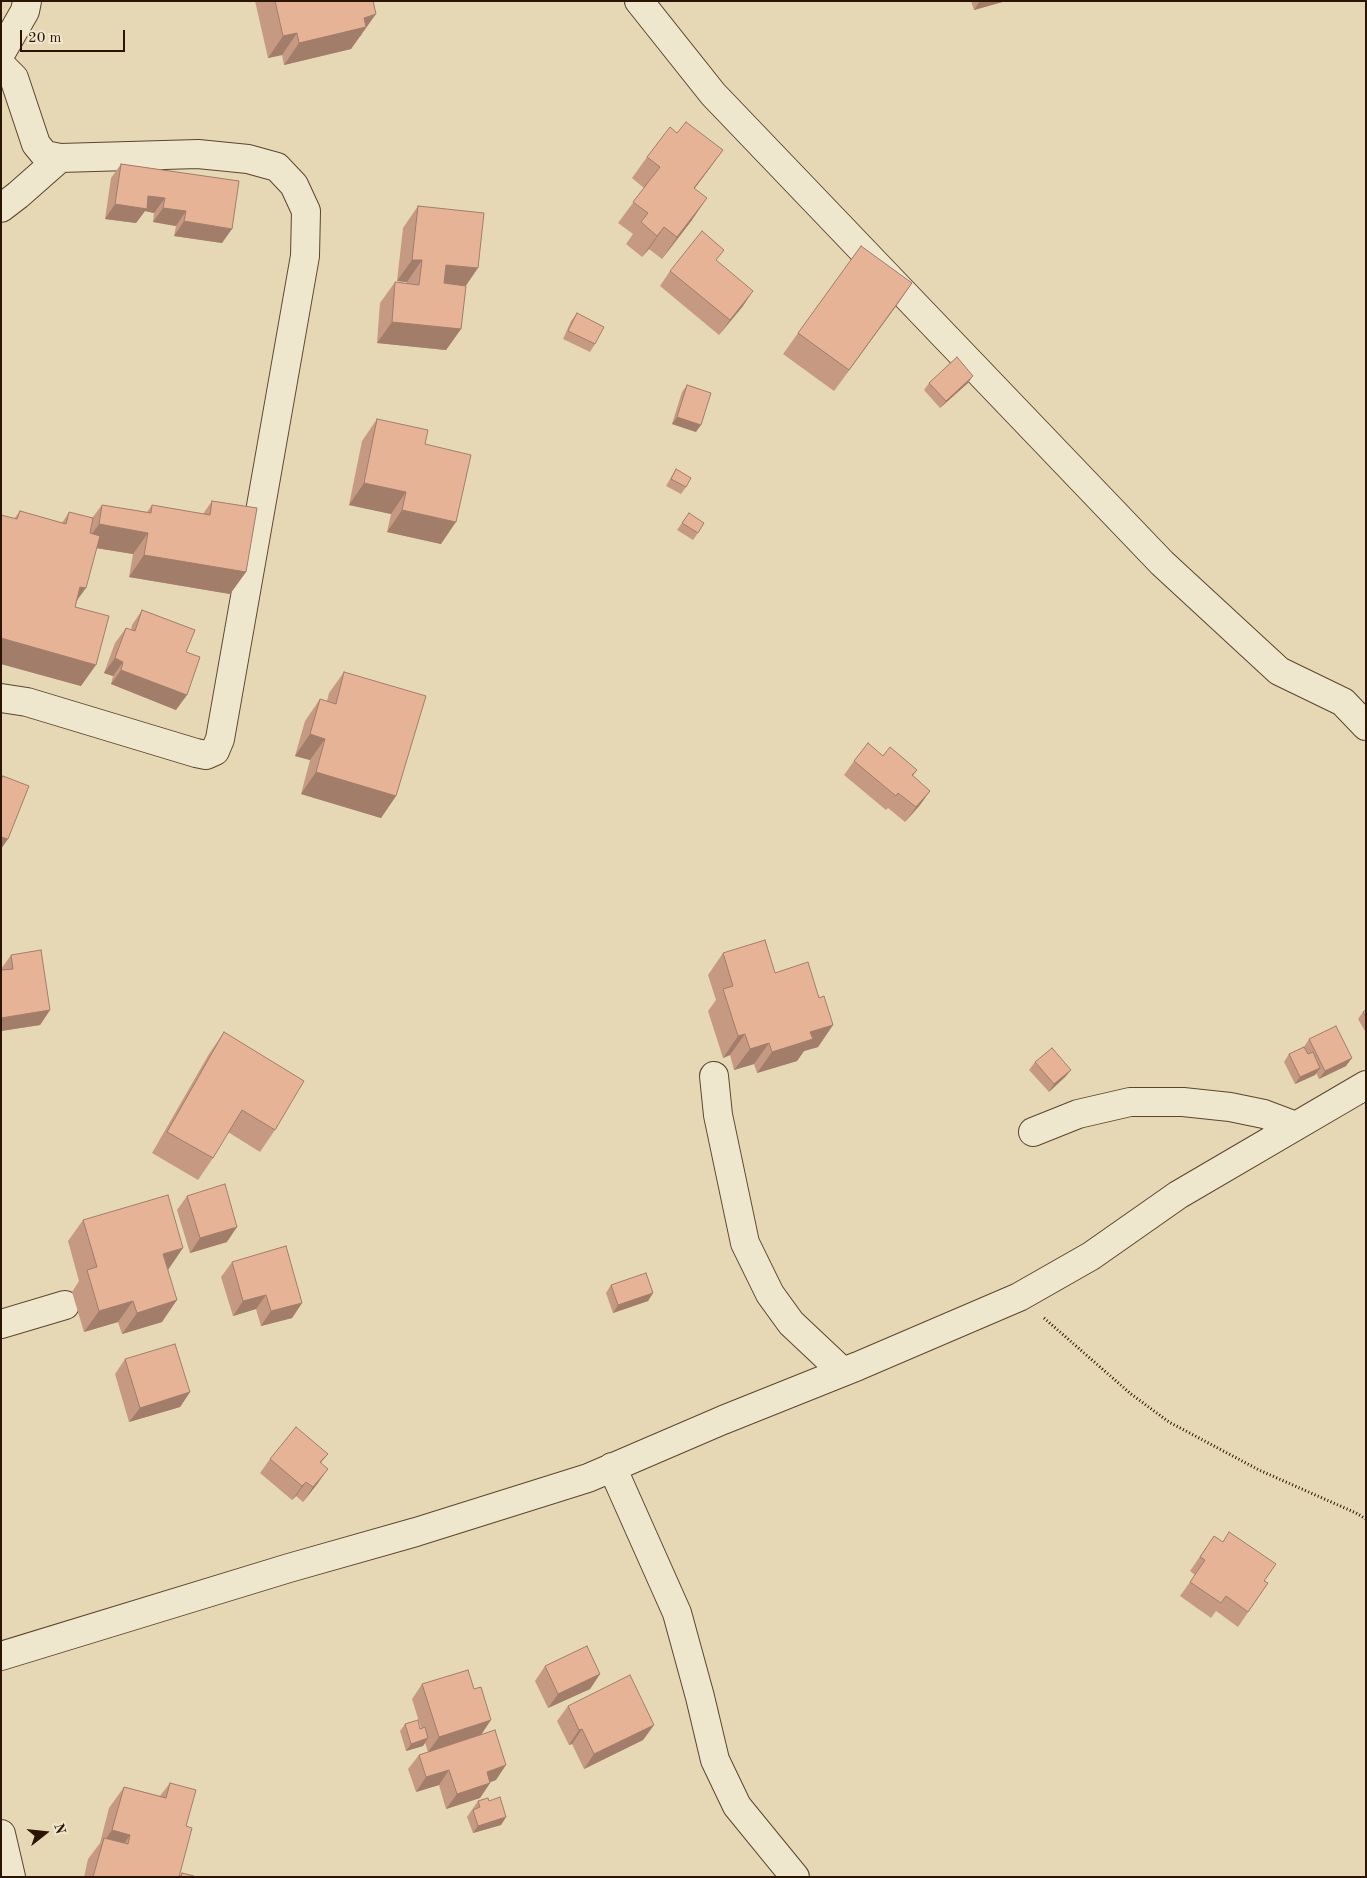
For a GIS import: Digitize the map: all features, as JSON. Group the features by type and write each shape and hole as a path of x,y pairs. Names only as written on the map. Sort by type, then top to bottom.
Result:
{"street":[{"path":"1,53 25,11 28,1"},
{"path":"639,1 713,94 1162,563 1279,671 1343,702 1366,726"},
{"path":"1,65 14,78 36,144 46,155 60,158 198,154 248,159 277,167 294,185 306,211 305,256 224,719 215,751 206,755 196,753 27,702 1,698"},
{"path":"1,208 60,158"},
{"path":"714,1076 718,1115 746,1243 770,1294 791,1323 843,1372"},
{"path":"1,1656 289,1568 416,1532 588,1478 723,1420 843,1372 1019,1297 1091,1256 1178,1195 1366,1085"},
{"path":"1033,1132 1078,1114 1130,1102 1183,1102 1230,1107 1264,1114 1296,1126"},
{"path":"1,1324 64,1305"},
{"path":"612,1467 677,1613 715,1760 737,1806 795,1877"},
{"path":"1,1834 11,1877"}],"path":[{"path":"1019,1297 1091,1357 1131,1394 1169,1422 1258,1470 1366,1519"}],"building":[{"path":"275,1 373,1 376,14 364,18 366,27 299,43 297,33 283,36"},
{"path":"686,122 723,150 694,188 707,198 677,237 664,227 657,236 641,222 648,213 633,202 660,167 647,157 670,127 677,133"},
{"path":"121,164 239,181 232,229 184,221 186,211 163,208 165,198 148,196 147,209 115,204"},
{"path":"418,206 484,213 478,268 446,265 444,283 466,286 461,329 392,322 395,282 419,285 422,260 412,260"},
{"path":"702,231 724,250 716,260 753,291 730,320 670,271"},
{"path":"861,246 912,283 849,370 798,333"},
{"path":"577,313 604,327 595,344 568,331"},
{"path":"957,357 973,376 946,401 929,383"},
{"path":"687,385 711,393 701,425 677,417"},
{"path":"377,419 428,430 425,444 471,455 456,522 402,510 406,492 364,483"},
{"path":"676,469 691,478 686,487 671,479"},
{"path":"212,501 257,508 246,572 144,555 148,533 99,524 102,505 151,513 152,505 210,515"},
{"path":"20,511 66,524 69,512 93,518 90,533 100,536 86,588 80,587 75,607 109,616 96,665 1,638 1,515 17,519"},
{"path":"689,513 704,523 698,533 682,523"},
{"path":"142,610 195,630 186,652 200,657 187,695 121,670 123,662 115,658 126,628 135,631"},
{"path":"344,672 426,696 396,796 316,772 325,739 310,734 320,699 336,704"},
{"path":"868,743 883,756 890,747 917,770 912,775 930,791 916,807 898,793 896,796 854,761"},
{"path":"3,776 29,786 8,839 1,837 1,779"},
{"path":"765,940 775,973 808,962 819,998 824,996 833,1025 810,1032 813,1039 772,1052 769,1043 750,1049 745,1034 738,1036 723,989 733,986 723,953"},
{"path":"41,950 50,1010 1,1018 1,970 13,969 11,955"},
{"path":"1336,1026 1352,1058 1325,1071 1309,1039"},
{"path":"224,1032 304,1081 275,1130 242,1110 213,1158 167,1132"},
{"path":"1304,1047 1308,1054 1313,1052 1320,1068 1300,1077 1289,1054"},
{"path":"1052,1048 1071,1070 1054,1084 1035,1062"},
{"path":"225,1184 237,1227 200,1238 187,1196"},
{"path":"168,1195 183,1248 163,1254 177,1300 137,1313 133,1301 99,1311 87,1270 97,1267 83,1220"},
{"path":"286,1246 302,1303 271,1311 266,1295 243,1301 232,1262"},
{"path":"646,1273 653,1293 618,1305 611,1285"},
{"path":"175,1344 190,1392 140,1408 125,1359"},
{"path":"296,1427 328,1454 320,1462 328,1469 313,1487 306,1482 302,1486 270,1459"},
{"path":"1229,1532 1276,1564 1264,1581 1268,1583 1248,1612 1226,1596 1221,1603 1190,1582 1205,1560 1200,1557 1214,1536 1223,1542"},
{"path":"587,1646 600,1674 558,1694 545,1666"},
{"path":"468,1670 474,1689 481,1687 491,1720 439,1737 422,1684"},
{"path":"630,1675 654,1725 594,1754 582,1729 579,1730 568,1706"},
{"path":"418,1720 420,1729 425,1727 428,1738 411,1744 405,1724"},
{"path":"495,1730 506,1765 487,1772 490,1783 457,1794 449,1770 426,1777 419,1755"},
{"path":"170,1783 196,1790 186,1826 192,1828 179,1877 93,1877 104,1838 128,1844 130,1835 112,1830 124,1787 166,1798"},
{"path":"500,1797 506,1817 478,1826 473,1810 480,1807 478,1801 488,1798 489,1801"},
{"path":"182,1873 194,1876 194,1877 181,1877"}]}
